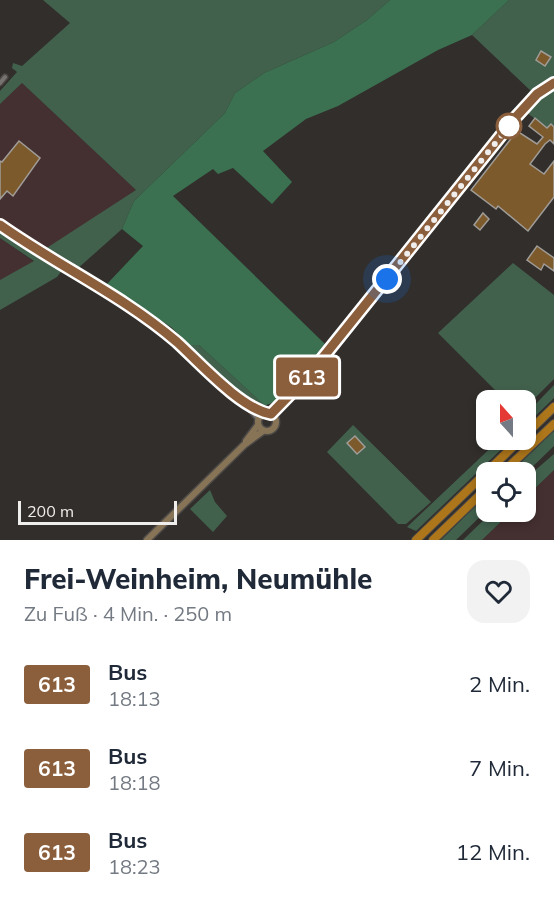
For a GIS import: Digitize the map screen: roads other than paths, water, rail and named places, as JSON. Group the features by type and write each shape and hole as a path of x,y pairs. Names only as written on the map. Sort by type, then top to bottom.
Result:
{"highway":[{"path":"536,424 554,407"},
{"path":"514,462 554,424"},
{"path":"416,540 510,450"},
{"path":"433,540 476,499"}],"main road":[{"path":"147,540 244,444 265,418 287,400 366,306 515,118 537,94 554,83"},
{"path":"244,444 262,431 273,430 276,426 265,418"},
{"path":"262,431 265,418"}],"street":[{"path":"0,83 5,77"},
{"path":"0,225 136,310 265,418"},
{"path":"241,399 265,418"}]}
